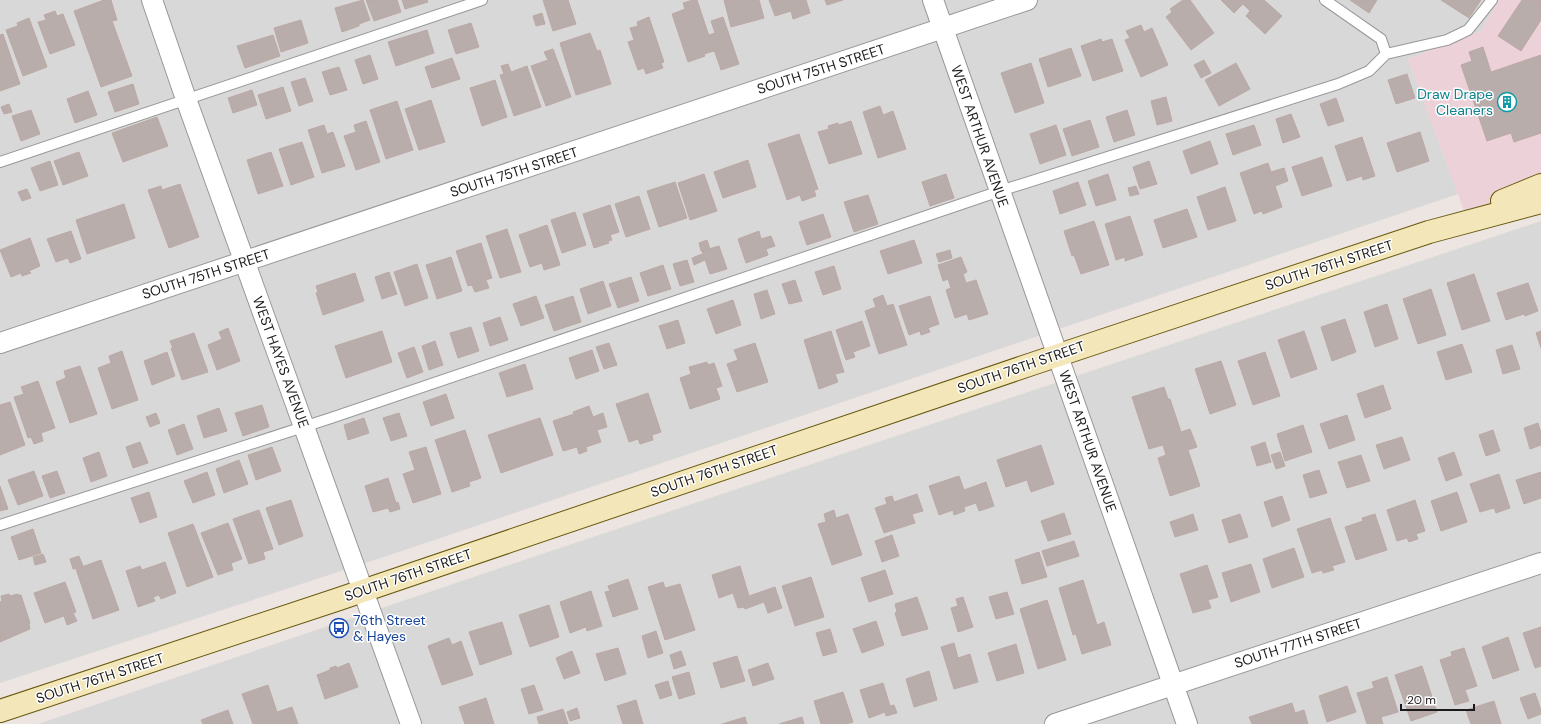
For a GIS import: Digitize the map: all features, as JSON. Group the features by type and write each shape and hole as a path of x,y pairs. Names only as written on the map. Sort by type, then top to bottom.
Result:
{"main road":[{"name":"SOUTH 76TH STREET","path":"1429,232 1541,184"},
{"name":"SOUTH 76TH STREET","path":"0,711 1058,355 1429,232 1541,202"}],"street":[{"name":"WEST HAYES AVENUE","path":"152,0 186,99 411,724"},
{"name":"WEST ARTHUR AVENUE","path":"933,0 1187,724"},
{"name":"SOUTH 75TH STREET","path":"0,343 944,29 1027,0"},
{"name":"SOUTH 77TH STREET","path":"1055,724 1541,563"}],"lane":[{"path":"0,162 482,0"},
{"path":"1325,0 1380,39 1386,54"},
{"path":"0,525 304,427 1000,191 1338,84 1369,71 1386,54 1447,40 1468,30 1492,0"}],"shaded area":[{"path":"0,0 1499,0 1481,31 1408,59 1458,194 396,553 0,683"},
{"path":"1499,0 1541,0 1541,185 1466,216 1408,59 1481,31"},
{"path":"1541,221 1541,724 38,724 530,558"}],"building":[{"path":"104,0 111,0 117,20 112,21 132,76 101,87 74,11"},
{"path":"363,0 370,20 342,32 335,8"},
{"path":"366,0 397,0 401,12 374,21"},
{"path":"402,0 427,0 428,2 405,9"},
{"path":"543,0 568,0 576,24 553,31"},
{"path":"697,0 714,51 688,62 672,14 685,9 683,3"},
{"path":"724,0 759,0 764,18 731,27"},
{"path":"769,0 806,0 810,13 793,19 791,11 775,16"},
{"path":"825,0 843,0 827,5"},
{"path":"1183,0 1190,0 1214,33 1191,50 1166,17 1172,12 1170,9"},
{"path":"1221,0 1264,0 1282,16 1265,34 1246,16 1250,11 1243,4 1234,13"},
{"path":"1350,0 1377,0 1369,13"},
{"path":"1441,0 1481,0 1469,18"},
{"path":"1522,0 1541,0 1541,20 1521,51 1498,36"},
{"path":"55,11 57,16 63,14 75,45 50,54 38,22 46,20 44,15"},
{"path":"542,13 545,24 536,26 533,16"},
{"path":"649,17 664,62 661,63 663,68 646,74 644,68 638,70 628,42 634,40 630,28 638,26 637,22"},
{"path":"723,17 739,64 721,70 709,35 715,33 711,21"},
{"path":"29,18 47,67 23,76 6,30 18,26 17,23"},
{"path":"301,20 308,43 281,52 274,28"},
{"path":"471,23 479,47 456,54 448,30"},
{"path":"1141,25 1144,32 1152,28 1168,65 1141,77 1125,40 1130,38 1126,31"},
{"path":"427,30 434,53 396,66 388,42"},
{"path":"590,33 597,51 600,50 611,84 576,95 560,43"},
{"path":"3,34 20,84 0,91 0,35"},
{"path":"273,35 280,56 245,68 237,46"},
{"path":"1101,39 1102,42 1112,39 1123,71 1093,81 1081,46"},
{"name":"Draw Drape Cleaners","path":"1483,47 1491,72 1541,55 1541,133 1514,142 1511,133 1487,141 1461,65 1472,61 1469,52"},
{"path":"1071,48 1081,76 1048,87 1039,59"},
{"path":"553,49 571,97 546,106 531,66 548,60 544,52"},
{"path":"370,55 378,79 363,84 355,60"},
{"path":"452,58 460,79 432,88 425,67"},
{"path":"1204,60 1211,73 1201,78 1194,65"},
{"path":"1031,63 1044,103 1015,113 1001,73"},
{"path":"1236,63 1250,89 1219,106 1205,80"},
{"path":"508,64 511,72 527,66 541,107 514,116 500,75 504,74 501,66"},
{"path":"339,67 347,90 330,95 322,72"},
{"path":"1407,74 1415,98 1396,104 1388,80"},
{"path":"305,78 313,101 299,106 291,82"},
{"path":"495,80 507,117 482,126 470,88"},
{"path":"133,84 139,104 115,112 108,92"},
{"path":"283,87 291,111 266,119 258,95"},
{"path":"252,90 257,105 233,113 228,98"},
{"path":"88,91 97,115 75,123 67,99"},
{"path":"1166,97 1172,121 1157,125 1151,101"},
{"path":"1336,98 1344,121 1328,126 1320,104"},
{"path":"431,100 445,142 419,150 405,109"},
{"path":"397,101 413,150 386,159 370,110"},
{"path":"9,104 12,112 4,114 1,107"},
{"path":"880,106 883,115 893,111 906,149 878,158 863,112"},
{"path":"31,110 40,134 21,141 12,116"},
{"path":"1127,110 1135,135 1114,142 1106,117"},
{"path":"1291,114 1300,137 1283,143 1276,119"},
{"path":"157,117 168,146 123,162 112,133"},
{"path":"1090,120 1099,147 1072,156 1063,129"},
{"path":"366,121 380,162 356,170 344,136 356,132 354,125"},
{"path":"851,121 862,154 829,164 818,132 829,129 828,126 838,123 839,125"},
{"path":"324,125 327,134 333,132 345,166 322,173 308,130"},
{"path":"1056,125 1066,155 1040,164 1030,134"},
{"path":"1254,125 1261,145 1233,155 1226,134"},
{"path":"1420,132 1429,161 1397,172 1387,143"},
{"path":"799,134 818,189 814,190 816,196 802,201 800,195 787,200 768,144"},
{"path":"1362,137 1375,176 1363,180 1362,176 1347,181 1335,146"},
{"path":"1210,141 1218,164 1191,174 1183,151"},
{"path":"302,142 314,177 291,185 279,149"},
{"path":"79,152 88,176 63,185 54,161"},
{"path":"271,152 283,186 258,194 247,160"},
{"path":"1322,157 1332,186 1302,196 1292,167"},
{"path":"748,160 756,187 723,198 714,172"},
{"path":"50,161 58,185 40,191 31,168"},
{"path":"1149,161 1157,184 1140,189 1133,167"},
{"path":"1268,163 1271,172 1284,168 1288,181 1275,186 1282,207 1263,214 1262,211 1254,214 1240,173"},
{"path":"704,174 717,211 690,220 678,183"},
{"path":"946,174 954,198 930,206 922,182"},
{"path":"1108,174 1116,200 1096,206 1088,181"},
{"path":"675,182 687,218 659,227 647,191"},
{"path":"1078,182 1086,205 1060,214 1053,191"},
{"path":"180,184 199,237 169,248 148,190 161,186 162,190"},
{"path":"1136,186 1139,194 1130,196 1128,188"},
{"path":"1225,187 1236,221 1208,230 1197,197"},
{"path":"27,189 31,198 22,201 18,192"},
{"path":"868,195 878,224 854,232 844,202"},
{"path":"639,196 650,229 626,237 615,204"},
{"path":"124,204 135,238 87,254 76,220"},
{"path":"610,205 619,232 610,235 612,240 608,241 609,243 594,248 583,214"},
{"path":"1187,209 1197,237 1163,248 1154,220"},
{"path":"575,212 586,245 562,253 551,220"},
{"path":"823,214 831,237 807,245 799,222"},
{"path":"1130,216 1143,255 1125,261 1125,257 1116,260 1105,224"},
{"path":"1094,221 1109,265 1081,274 1074,255 1072,256 1064,231"},
{"path":"547,225 560,265 544,270 542,263 530,267 519,235"},
{"path":"507,229 521,272 500,278 486,236"},
{"path":"71,231 81,259 70,263 68,258 56,262 47,239"},
{"path":"759,231 761,239 771,236 775,246 766,249 768,255 746,263 738,239"},
{"path":"30,238 40,266 29,271 31,273 22,276 21,273 11,277 0,250"},
{"path":"707,240 710,249 701,251 699,243"},
{"path":"914,240 922,263 888,274 880,251"},
{"path":"481,243 492,278 486,280 489,288 475,292 472,285 468,286 456,251"},
{"path":"719,246 727,269 710,274 702,251"},
{"path":"950,250 952,258 939,262 936,254"},
{"path":"702,254 705,260 694,265 692,258"},
{"path":"451,257 462,291 437,299 426,265"},
{"path":"961,257 967,272 963,274 966,283 976,280 988,314 969,320 967,314 955,318 946,290 951,288 948,279 943,281 938,265"},
{"path":"687,260 694,282 680,286 673,264"},
{"path":"417,264 428,298 405,306 394,272"},
{"path":"663,265 671,289 648,296 640,273"},
{"path":"834,266 841,289 823,295 815,272"},
{"path":"389,272 397,294 382,299 375,277"},
{"path":"355,273 364,301 323,315 316,293 318,292 316,286"},
{"path":"1474,274 1490,321 1462,330 1447,283"},
{"path":"631,277 639,301 618,308 609,284"},
{"path":"795,280 802,301 789,304 782,284"},
{"path":"603,281 611,306 588,314 580,289"},
{"path":"1528,283 1538,311 1525,316 1524,314 1506,320 1497,293"},
{"path":"1431,289 1446,335 1418,344 1403,299"},
{"path":"767,290 775,314 761,319 754,294"},
{"path":"883,295 887,306 893,304 907,345 879,354 865,311 876,307 873,299"},
{"path":"536,296 544,318 521,326 513,304"},
{"path":"573,296 581,322 554,331 545,305"},
{"path":"930,296 939,324 928,328 930,332 921,335 920,331 909,335 899,306"},
{"path":"733,300 741,325 716,334 707,309"},
{"path":"1387,304 1398,339 1375,347 1364,312"},
{"path":"500,317 508,340 490,346 483,323"},
{"path":"1345,319 1356,352 1332,361 1321,327"},
{"path":"678,320 685,343 667,349 659,326"},
{"path":"862,321 870,346 853,352 855,357 846,360 836,330"},
{"path":"471,327 479,351 458,358 450,333"},
{"path":"228,328 240,361 217,370 208,345 222,339 219,332"},
{"path":"382,331 392,362 346,378 335,346"},
{"path":"831,331 844,372 835,374 838,382 819,389 804,340"},
{"path":"1304,331 1317,369 1291,378 1278,340"},
{"path":"1541,331 1541,348 1536,333"},
{"path":"194,333 208,372 182,380 170,341"},
{"path":"435,341 443,365 429,370 422,346"},
{"path":"609,343 617,365 604,369 596,347"},
{"path":"755,343 768,382 737,392 727,364 738,360 734,350"},
{"path":"1462,344 1472,372 1446,380 1437,352"},
{"path":"1512,345 1520,369 1503,374 1496,350"},
{"path":"414,347 423,372 407,378 398,353"},
{"path":"592,350 599,371 576,379 569,358"},
{"path":"122,351 138,400 112,409 98,368 111,363 109,356"},
{"path":"167,352 175,376 152,385 144,361"},
{"path":"1265,352 1280,396 1253,405 1238,361"},
{"path":"1221,361 1236,405 1210,414 1195,369"},
{"path":"707,362 708,365 714,363 722,386 716,388 720,399 690,409 680,378 691,374 689,367"},
{"path":"525,364 533,389 507,397 499,373"},
{"path":"80,366 97,414 70,423 56,382 66,378 64,371"},
{"path":"38,381 55,428 41,433 43,441 34,444 31,437 28,438 14,397 24,394 21,387"},
{"path":"1383,385 1391,409 1365,418 1357,394"},
{"path":"1164,387 1168,399 1170,399 1181,432 1190,429 1197,447 1188,450 1200,486 1170,496 1158,458 1166,455 1163,445 1149,449 1132,397"},
{"path":"648,393 661,432 652,435 653,440 640,444 638,439 629,442 616,404"},
{"path":"446,394 454,418 431,426 423,402"},
{"path":"10,402 25,445 0,455 0,405"},
{"path":"262,405 269,427 243,436 235,413"},
{"path":"589,406 593,417 603,413 607,427 597,430 601,442 586,447 587,451 579,454 577,447 563,451 553,421 574,414 573,412"},
{"path":"219,408 227,431 204,438 197,416"},
{"path":"156,413 160,423 150,427 146,417"},
{"path":"399,413 407,436 391,441 383,418"},
{"path":"1347,415 1355,440 1329,449 1320,424"},
{"path":"364,418 369,433 348,440 344,425"},
{"path":"540,418 553,455 501,473 488,435"},
{"path":"1538,423 1541,433 1541,445 1530,449 1524,428"},
{"path":"184,424 193,449 177,455 168,430"},
{"path":"1303,425 1312,452 1285,461 1277,434"},
{"path":"465,430 481,478 469,482 470,486 452,492 435,440"},
{"path":"1493,430 1500,451 1486,456 1479,435"},
{"path":"1402,437 1410,460 1384,469 1376,445"},
{"path":"140,442 148,463 133,468 126,447"},
{"path":"1265,442 1271,462 1257,466 1251,447"},
{"path":"1041,445 1054,484 1031,492 1027,480 1006,487 997,460"},
{"path":"272,447 281,471 256,480 248,455"},
{"path":"426,447 441,494 413,503 403,474 415,470 409,452"},
{"path":"99,452 107,476 91,482 83,458"},
{"path":"1280,452 1285,466 1276,469 1271,455"},
{"path":"1454,452 1462,475 1446,481 1438,458"},
{"path":"1361,455 1370,481 1347,488 1338,462"},
{"path":"239,460 248,484 224,493 216,469"},
{"path":"1319,470 1327,493 1310,498 1303,475"},
{"path":"34,471 43,496 18,505 8,480"},
{"path":"57,471 65,493 50,498 42,476"},
{"path":"207,472 215,495 193,503 184,481"},
{"path":"1541,472 1541,498 1524,504 1516,480"},
{"path":"1499,474 1510,508 1496,513 1494,508 1480,512 1470,484"},
{"path":"959,476 964,490 986,482 994,506 979,511 976,503 964,507 965,511 954,515 953,510 939,515 929,486"},
{"path":"388,478 396,503 398,502 400,509 390,512 388,508 373,512 365,486"},
{"path":"0,486 8,509 0,511"},
{"path":"149,492 157,517 140,523 131,498"},
{"path":"1457,492 1467,522 1441,531 1431,501"},
{"path":"917,494 923,511 912,514 915,523 884,533 875,508 887,504 885,498 892,496 894,502"},
{"path":"1282,496 1290,520 1272,527 1264,502"},
{"path":"291,500 303,536 279,545 266,508"},
{"path":"1415,500 1425,531 1416,534 1418,539 1409,542 1407,538 1397,541 1387,510"},
{"path":"259,510 273,549 263,552 265,559 249,564 233,519"},
{"path":"834,510 836,518 848,514 862,555 832,565 818,524 826,522 824,514"},
{"path":"1064,513 1071,534 1048,541 1041,521"},
{"path":"1193,514 1198,530 1175,537 1170,522"},
{"path":"1240,514 1248,537 1229,543 1222,520"},
{"path":"1375,514 1387,550 1356,560 1345,527 1363,521 1362,518"},
{"path":"1330,518 1345,562 1332,566 1334,570 1323,573 1322,570 1312,573 1297,529"},
{"path":"228,523 242,559 231,563 233,570 218,575 201,533"},
{"path":"193,524 213,577 187,587 168,533"},
{"path":"33,529 41,553 19,560 11,537"},
{"path":"892,535 899,556 882,562 875,541"},
{"path":"1074,541 1079,556 1047,566 1042,551"},
{"path":"1294,548 1304,577 1272,588 1263,559"},
{"path":"1039,552 1047,577 1022,584 1015,560"},
{"path":"43,554 46,562 35,565 33,557"},
{"path":"79,556 83,566 73,569 70,559"},
{"path":"101,560 119,610 93,619 76,569"},
{"path":"165,562 176,593 161,599 159,595 153,597 155,601 138,607 126,571 140,566 142,570"},
{"path":"1251,564 1260,592 1231,602 1222,573"},
{"path":"1207,565 1218,597 1208,600 1211,608 1193,613 1180,574"},
{"path":"740,566 749,596 775,587 782,608 768,613 764,602 745,609 744,607 738,608 733,593 719,598 712,575"},
{"path":"885,570 893,594 869,602 861,578"},
{"path":"811,577 824,617 795,626 782,586"},
{"path":"628,579 638,609 613,617 605,592 610,591 608,586"},
{"path":"1083,580 1097,625 1104,622 1111,645 1082,654 1076,634 1073,635 1059,588"},
{"path":"65,582 76,612 73,613 77,621 67,625 64,616 45,623 34,593"},
{"path":"663,582 665,588 680,584 695,630 665,640 648,587"},
{"path":"591,591 602,626 587,631 586,627 570,633 560,602"},
{"path":"1007,592 1014,614 996,619 989,597"},
{"path":"9,594 10,596 18,594 21,595 30,623 30,629 0,642 1,596"},
{"path":"917,597 928,629 902,636 895,613 897,612 895,604"},
{"path":"963,597 973,627 958,632 951,608 958,606 956,599"},
{"path":"1047,600 1066,660 1038,669 1020,609"},
{"path":"549,605 559,637 530,647 519,615"},
{"path":"876,621 884,645 862,653 853,629"},
{"path":"502,622 512,654 480,665 469,632"},
{"path":"1541,627 1541,666 1535,668 1523,633"},
{"path":"830,629 837,652 823,656 816,633"},
{"path":"656,631 663,653 648,658 642,636"},
{"path":"1508,637 1519,670 1493,679 1482,647"},
{"path":"449,638 452,645 461,641 473,675 442,685 428,646"},
{"path":"954,643 958,658 970,654 978,682 954,689 941,647"},
{"path":"1016,644 1024,673 997,681 988,653"},
{"path":"618,648 626,674 605,681 596,654"},
{"path":"1464,648 1477,686 1465,690 1469,701 1455,705 1440,660 1452,656 1451,652"},
{"path":"572,651 580,673 564,679 556,658"},
{"path":"681,651 686,665 674,669 670,655"},
{"path":"737,656 745,681 721,688 713,663"},
{"path":"349,663 358,687 325,699 317,675 330,670 330,668 336,666 337,668"},
{"path":"768,663 774,679 753,686 748,670"},
{"path":"1422,666 1437,712 1411,721 1395,675"},
{"path":"929,671 937,700 914,707 906,679"},
{"path":"689,672 695,694 679,699 672,677"},
{"path":"1387,677 1398,712 1381,717 1383,724 1367,724 1357,693 1374,688 1372,682"},
{"path":"668,681 672,695 660,699 655,685"},
{"path":"883,683 890,706 894,705 897,713 886,716 885,712 869,718 860,690"},
{"path":"268,685 277,712 292,707 298,724 253,724 242,694"},
{"path":"534,685 543,710 529,714 521,689"},
{"path":"1347,686 1356,712 1327,722 1319,696"},
{"path":"843,692 853,722 846,724 821,724 814,701"},
{"path":"1535,693 1541,714 1528,719 1520,698"},
{"path":"486,698 494,724 465,724 459,707"},
{"path":"636,700 643,724 623,724 617,706"},
{"path":"1494,701 1501,724 1471,724 1466,710"},
{"path":"1292,703 1295,713 1304,710 1308,724 1252,724 1249,717"},
{"path":"577,708 580,718 570,721 567,712"},
{"path":"563,709 568,724 539,724 537,717"},
{"path":"228,710 233,724 203,724 201,720"},
{"path":"745,717 747,724 722,724"},
{"path":"802,717 804,724 779,724"}],"place":[{"name":"Draw Drape Cleaners","path":"1507,102"},
{"name":"76th Street & Hayes","path":"339,628"}]}
